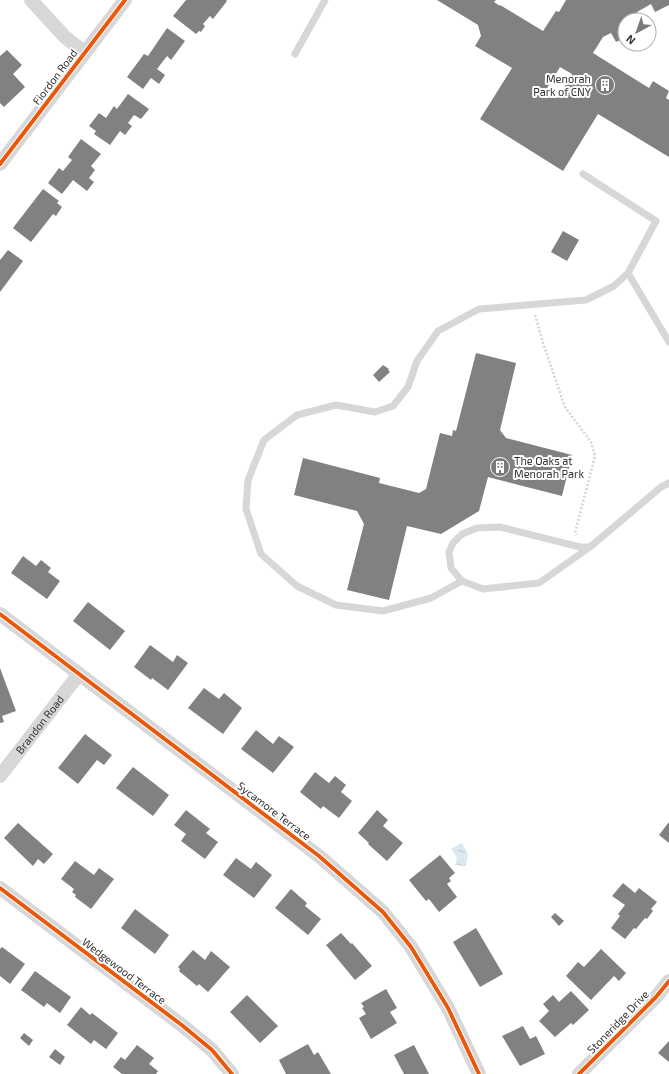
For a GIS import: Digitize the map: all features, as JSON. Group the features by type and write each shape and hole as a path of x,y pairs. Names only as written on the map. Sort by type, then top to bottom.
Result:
{"street":[{"path":"31,0 65,36 85,53"},
{"name":"Fiordon Road","path":"0,164 125,0"},
{"name":"Sycamore Terrace","path":"0,614 319,856 383,912 411,947 448,1008 479,1074"},
{"name":"Brandon Road","path":"0,776 79,674"},
{"name":"Wedgewood Terrace","path":"0,888 183,1026 212,1050 232,1074"},
{"name":"Stoneridge Drive","path":"579,1074 669,981"}],"lane":[{"path":"295,54 325,0"},
{"path":"462,580 431,598 383,611 336,605 297,586 261,554 246,510 248,480 264,440 297,415 336,405 375,412 393,406 408,387 417,360 438,331 479,309 586,300 614,286 628,273 656,221 584,174"},
{"path":"628,273 669,342"},
{"path":"590,547 580,547 500,527 477,528 462,534 454,543 449,552 452,568 462,580 483,589 539,583 590,547 661,487 669,484"}],"path":[{"path":"532,305 544,346 565,407 591,442 595,456 575,533 580,547"}],"water":[{"path":"462,843 468,854 466,866 455,865 457,858 451,849"}],"building":[{"path":"186,0 227,1 213,19 210,16 203,24 205,26 201,32 199,31 196,34 173,16"},
{"name":"Menorah Park of CNY","path":"437,0 496,0 494,2 543,31 556,11 559,12 566,0 669,0 669,5 655,12 651,4 637,12 617,12 617,42 611,33 603,37 593,53 649,88 653,81 669,91 666,98 669,100 669,157 598,114 563,171 480,119 512,68 475,46 481,36 478,25","holes":["560,67 572,74 558,98 546,90"]},
{"path":"167,28 185,41 171,60 167,56 157,69 165,75 159,84 151,78 143,89 127,77 144,54 148,56"},
{"path":"7,50 22,65 13,74 25,87 4,107 0,103 0,56"},
{"path":"128,94 149,109 141,119 134,115 128,123 132,126 125,135 120,131 110,145 94,134 96,131 89,126 99,113 106,118 114,106 117,109"},
{"path":"81,139 101,154 91,166 95,170 89,178 94,182 87,191 73,180 62,194 48,183 59,168 63,171 72,160 68,157"},
{"path":"43,189 59,201 57,203 62,207 56,216 53,214 31,242 13,228"},
{"path":"563,231 579,240 567,261 551,252"},
{"path":"8,250 23,261 0,292 0,260"},
{"name":"The Oaks at Menorah Park","path":"476,353 516,363 500,430 506,438 572,455 562,496 488,477 479,511 441,534 407,526 389,600 347,590 364,524 357,511 294,495 303,458 380,478 379,483 419,493 426,489 440,433 452,436 453,430 456,431"},
{"path":"383,365 389,369 388,370 390,372 379,382 373,375"},
{"path":"23,556 36,566 41,560 51,568 48,572 60,581 47,599 11,573"},
{"path":"88,602 125,631 110,650 73,621"},
{"path":"150,645 173,662 177,655 188,663 168,690 152,678 151,680 134,667"},
{"path":"0,668 16,711 2,716 4,722 0,723"},
{"path":"204,688 219,699 224,693 242,708 223,734 188,708"},
{"path":"256,730 273,744 279,736 294,747 273,773 241,749"},
{"path":"85,734 112,755 104,765 97,760 78,784 58,768"},
{"path":"133,767 169,795 153,816 116,788"},
{"path":"315,772 329,783 335,776 346,785 341,792 352,801 339,818 323,806 321,809 300,792"},
{"path":"186,810 210,829 206,833 218,842 205,859 181,841 186,834 174,825"},
{"path":"377,810 388,820 383,826 403,843 387,861 358,833"},
{"path":"669,822 669,843 659,835"},
{"path":"18,823 53,854 44,864 38,859 33,866 4,838"},
{"path":"440,855 455,873 449,878 451,881 447,884 457,897 439,912 429,899 426,901 409,880"},
{"path":"236,858 251,869 256,862 272,875 254,898 223,875"},
{"path":"75,861 94,875 99,868 114,879 91,909 75,897 76,895 72,892 74,889 61,879"},
{"path":"623,883 635,893 639,888 657,902 651,909 653,911 647,919 645,918 636,929 634,928 625,939 611,928 620,916 618,914 625,905 612,896"},
{"path":"291,889 307,903 305,906 321,919 308,935 275,908"},
{"path":"135,909 169,935 155,954 121,928"},
{"path":"555,913 564,921 559,926 551,917"},
{"path":"476,928 503,974 480,987 453,942"},
{"path":"341,933 372,966 355,980 326,945"},
{"path":"2,947 25,964 10,984 0,976 0,949"},
{"path":"601,949 626,973 619,981 614,976 591,1000 566,976 578,962 584,967"},
{"path":"193,950 205,960 211,951 230,967 208,992 199,984 197,986 179,971 180,969 178,967"},
{"path":"35,971 71,997 60,1013 47,1003 44,1007 21,990"},
{"path":"386,989 397,1008 390,1012 397,1023 371,1039 359,1018 366,1014 361,1003"},
{"path":"571,991 589,1010 573,1025 571,1023 555,1037 539,1021 549,1011 543,1004 553,995 559,1002"},
{"path":"247,995 278,1026 260,1043 230,1012"},
{"path":"81,1007 90,1015 92,1013 118,1033 106,1049 94,1040 91,1044 67,1025"},
{"path":"523,1026 530,1039 536,1036 545,1054 520,1066 502,1036"},
{"path":"24,1033 33,1040 29,1046 20,1038"},
{"path":"669,1041 669,1062 658,1053"},
{"path":"308,1044 314,1055 318,1052 331,1074 286,1074 279,1060"},
{"path":"137,1045 154,1058 149,1064 158,1071 156,1074 122,1074 113,1067 121,1057 125,1060"},
{"path":"414,1045 429,1074 404,1074 394,1055"},
{"path":"55,1049 65,1057 60,1065 49,1057"}],"cycle path":[{"path":"0,164 125,0"},
{"path":"0,614 319,856 383,912 411,947 448,1008 479,1074"},
{"path":"0,888 183,1026 212,1050 232,1074"},
{"path":"579,1074 656,997 669,981"}],"place":[{"name":"Menorah Park of CNY","path":"605,85"},
{"name":"The Oaks at Menorah Park","path":"500,467"}]}
